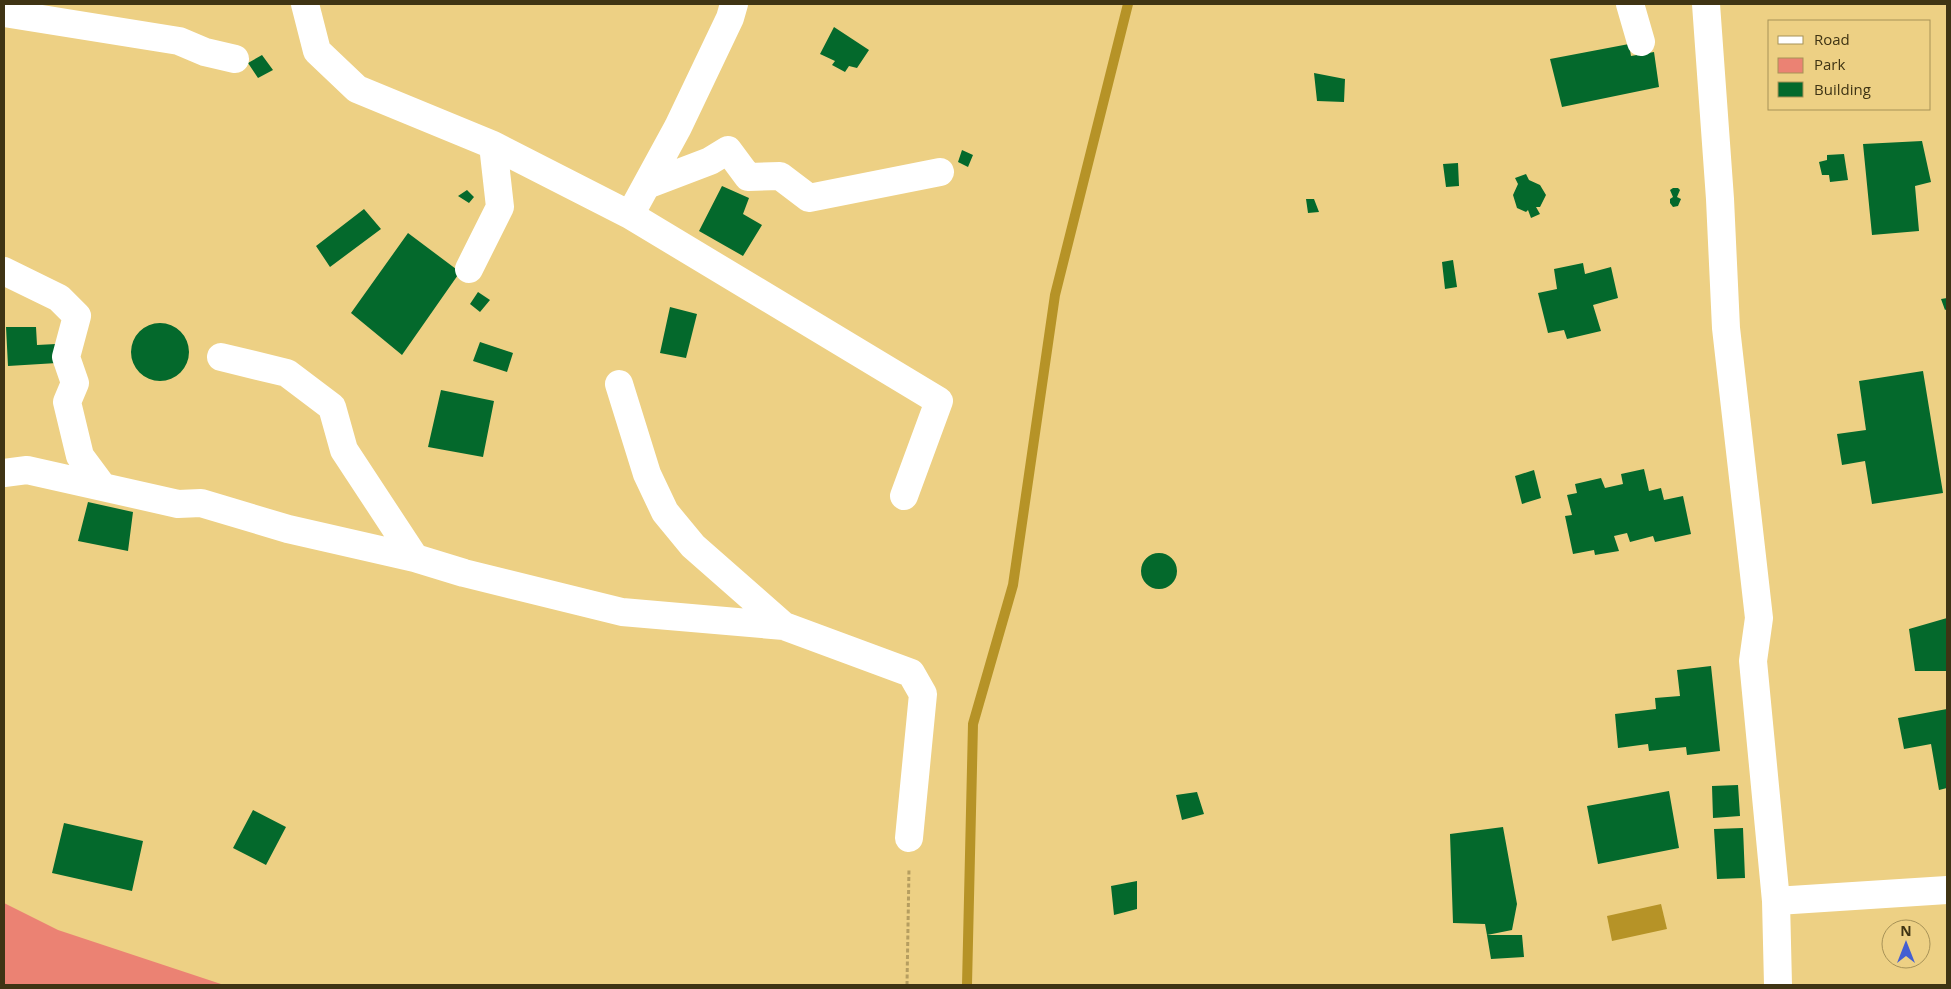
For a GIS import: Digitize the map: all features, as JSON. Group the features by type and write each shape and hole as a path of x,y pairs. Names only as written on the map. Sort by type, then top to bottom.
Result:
{"street":[{"path":"305,4 317,51 357,89 494,145 630,215 939,401 904,496"},
{"path":"630,215 678,127 730,18 734,4"},
{"path":"1630,4 1641,42"},
{"path":"1706,4 1720,199 1726,328 1759,618 1753,661 1776,901 1778,985"},
{"path":"4,13 179,41 205,52 235,59"},
{"path":"469,269 500,207 494,145"},
{"path":"647,185 710,161 728,150 748,177 780,176 808,198 940,172"},
{"path":"4,271 59,298 77,316 66,357 75,383 67,402 80,456 103,487"},
{"path":"221,357 287,373 332,407 344,450 415,558"},
{"path":"619,384 647,474 665,512 693,546 784,626"},
{"path":"4,473 27,470 178,504 201,503 288,529 415,558 464,573 622,612 784,626 911,673 922,694 909,838"},
{"path":"1776,901 1947,890"}],"path":[{"path":"907,985 909,838"}],"green space":[{"path":"4,903 58,930 224,985 4,985"}],"shaded area":[{"path":"1661,904 1667,929 1612,941 1607,916"}],"building":[{"path":"834,27 869,50 857,68 849,66 845,72 832,65 835,61 820,54"},
{"path":"1629,44 1631,56 1654,52 1659,87 1562,107 1550,59"},
{"path":"262,55 273,70 258,78 248,63"},
{"path":"1314,73 1345,79 1344,102 1317,101"},
{"path":"1922,141 1931,182 1915,186 1919,231 1872,235 1863,144"},
{"path":"962,150 973,155 968,167 958,162"},
{"path":"1844,154 1848,180 1830,182 1829,175 1822,175 1819,162 1827,160 1827,155"},
{"path":"1458,163 1459,186 1446,187 1443,164"},
{"path":"1526,174 1529,180 1540,185 1546,195 1540,207 1536,207 1540,214 1531,218 1528,210 1526,212 1517,208 1513,195 1518,184 1515,178"},
{"path":"722,186 749,198 743,214 762,225 743,256 699,231"},
{"path":"1673,188 1680,190 1677,197 1681,199 1678,206 1673,207 1670,203 1670,199 1673,197 1670,190"},
{"path":"467,190 474,197 469,203 458,196"},
{"path":"1306,199 1314,199 1319,212 1308,213"},
{"path":"364,209 381,229 330,267 316,246"},
{"path":"408,233 460,272 402,355 351,313"},
{"path":"1453,260 1457,287 1445,289 1442,262"},
{"path":"1583,263 1585,274 1611,267 1618,298 1593,305 1601,331 1567,339 1564,330 1548,333 1538,293 1557,289 1554,269"},
{"path":"478,292 490,300 480,312 470,304"},
{"path":"1947,298 1947,309 1945,310 1941,299"},
{"path":"670,307 697,314 686,358 660,353"},
{"path":"154,323 166,323 181,331 189,346 189,358 181,373 166,381 154,381 139,373 131,358 131,346 139,331"},
{"path":"6,327 36,327 37,345 56,344 57,363 8,366"},
{"path":"480,342 513,353 507,372 473,361"},
{"path":"1923,371 1943,493 1872,504 1865,461 1842,465 1837,434 1866,430 1859,381"},
{"path":"441,390 494,401 483,457 428,447"},
{"path":"1644,469 1649,491 1661,488 1664,500 1683,496 1691,534 1655,542 1653,536 1630,542 1627,533 1614,536 1619,551 1595,555 1594,550 1573,554 1565,516 1572,515 1567,495 1577,493 1575,484 1601,478 1605,488 1623,484 1621,474"},
{"path":"1534,470 1541,498 1522,504 1515,476"},
{"path":"88,502 133,512 128,551 78,541"},
{"path":"1159,553 1166,554 1172,558 1176,564 1176,578 1172,584 1166,588 1159,589 1152,588 1146,584 1142,578 1141,571 1142,564 1146,558 1152,554"},
{"path":"1947,618 1947,671 1915,671 1909,629"},
{"path":"1711,666 1720,751 1687,755 1686,747 1649,751 1648,744 1618,748 1615,714 1656,709 1655,698 1680,696 1677,670"},
{"path":"1947,709 1947,788 1939,790 1931,744 1904,749 1898,718"},
{"path":"1738,785 1740,816 1713,818 1712,786"},
{"path":"1669,791 1679,848 1598,864 1587,806"},
{"path":"1197,792 1204,814 1182,820 1176,795"},
{"path":"253,810 286,827 266,865 233,848"},
{"path":"64,823 143,841 132,891 52,873"},
{"path":"1503,827 1517,904 1512,930 1487,935 1485,924 1453,923 1450,834"},
{"path":"1743,828 1745,878 1717,879 1714,829"},
{"path":"1137,881 1137,909 1114,915 1111,886"},
{"path":"1487,935 1522,935 1524,957 1491,959"}],"waterway":[{"path":"967,985 973,724 1013,585 1055,295 1128,4"}]}
